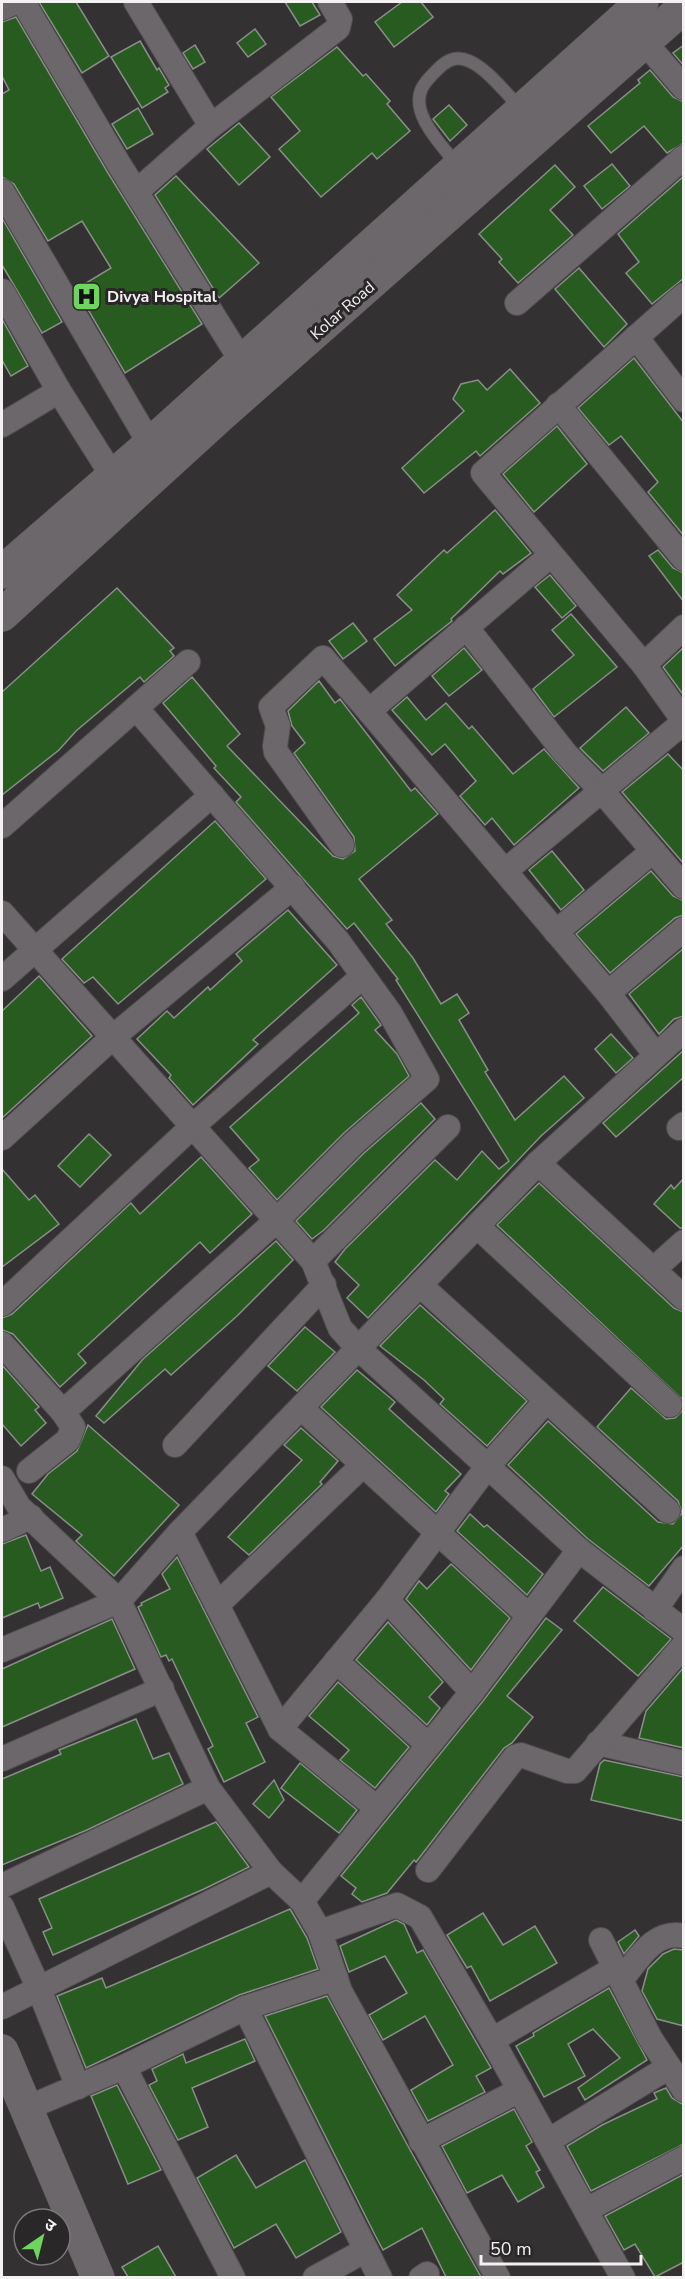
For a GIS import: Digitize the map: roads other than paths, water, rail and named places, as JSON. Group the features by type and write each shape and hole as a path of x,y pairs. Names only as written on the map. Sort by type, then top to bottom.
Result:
{"main road":[{"name":"Kolar Road","path":"2,572 150,444 521,109 636,20 684,7"},
{"name":"Kolar Road","path":"2,615 221,415 636,20"},
{"path":"2,2051 98,2277"}],"street":[{"path":"2,8 15,2"},
{"path":"23,2 136,192 241,360"},
{"path":"136,2 211,126"},
{"path":"136,192 211,126 338,28 340,19 330,2"},
{"path":"636,20 684,88"},
{"path":"517,303 684,157"},
{"path":"2,191 150,444"},
{"path":"2,291 59,391 112,475"},
{"path":"505,871 684,721 644,665 483,472 684,295"},
{"path":"636,337 684,400"},
{"path":"2,425 59,391"},
{"path":"558,405 684,558"},
{"path":"369,711 551,555"},
{"path":"466,627 566,753 601,790 684,888"},
{"path":"644,665 684,627"},
{"path":"342,845 274,746 278,726 271,707 323,658 608,993 655,1054"},
{"path":"2,826 188,662"},
{"path":"63,1412 277,1220 354,1143 427,1079 390,1013 363,976 292,887 136,708"},
{"path":"2,979 212,795"},
{"path":"556,932 653,851"},
{"path":"2,1138 113,1037 292,887"},
{"path":"2,913 313,1261 340,1328 358,1348 579,1550 684,1631"},
{"path":"608,993 684,929"},
{"path":"2,1304 193,1126 363,976"},
{"path":"2,1650 119,1601 180,1532 538,1163 684,1030"},
{"path":"313,1261 448,1127"},
{"path":"538,1163 684,1298"},
{"path":"478,1227 670,1406"},
{"path":"654,1269 684,1242"},
{"path":"175,1445 324,1286"},
{"path":"420,1286 668,1511"},
{"path":"2,1344 63,1412 73,1428 68,1440 29,1471"},
{"path":"280,1729 387,1600 487,1467 546,1401"},
{"path":"301,1408 436,1534 529,1616"},
{"path":"217,1605 363,1465"},
{"path":"2,1478 19,1507 119,1601 208,1788 271,1872 302,1900 320,1932 340,1991 498,2277"},
{"path":"2,1530 31,1517"},
{"path":"180,1532 280,1729 376,1808"},
{"path":"302,1900 472,1692 579,1550"},
{"path":"655,1610 684,1568"},
{"path":"387,1600 472,1692"},
{"path":"428,1870 515,1757 521,1755 571,1772 684,1645"},
{"path":"336,1661 428,1745"},
{"path":"2,1759 162,1689"},
{"path":"598,1743 684,1763"},
{"path":"2,1886 208,1788"},
{"path":"2,2007 271,1872"},
{"path":"320,1932 397,1905 408,1908 420,1917 492,2040 623,2277"},
{"path":"2,1907 39,1989 78,2087"},
{"path":"492,2040 618,1974 657,1938 669,1934 684,1936"},
{"path":"601,1940 650,2038 684,2090"},
{"path":"27,2108 124,2067 245,2008 336,1978"},
{"path":"245,2008 380,2277"},
{"path":"124,2067 233,2277"},
{"path":"548,2141 669,2067"},
{"path":"421,2141 520,2090"},
{"path":"586,2210 684,2158"},
{"path":"315,2277 366,2250"}],"lane":[{"path":"458,166 430,130 419,104 420,91 426,81 448,60 460,58 472,62 521,109"}],"place":[{"name":"Divya Hospital","path":"86,296"}]}
